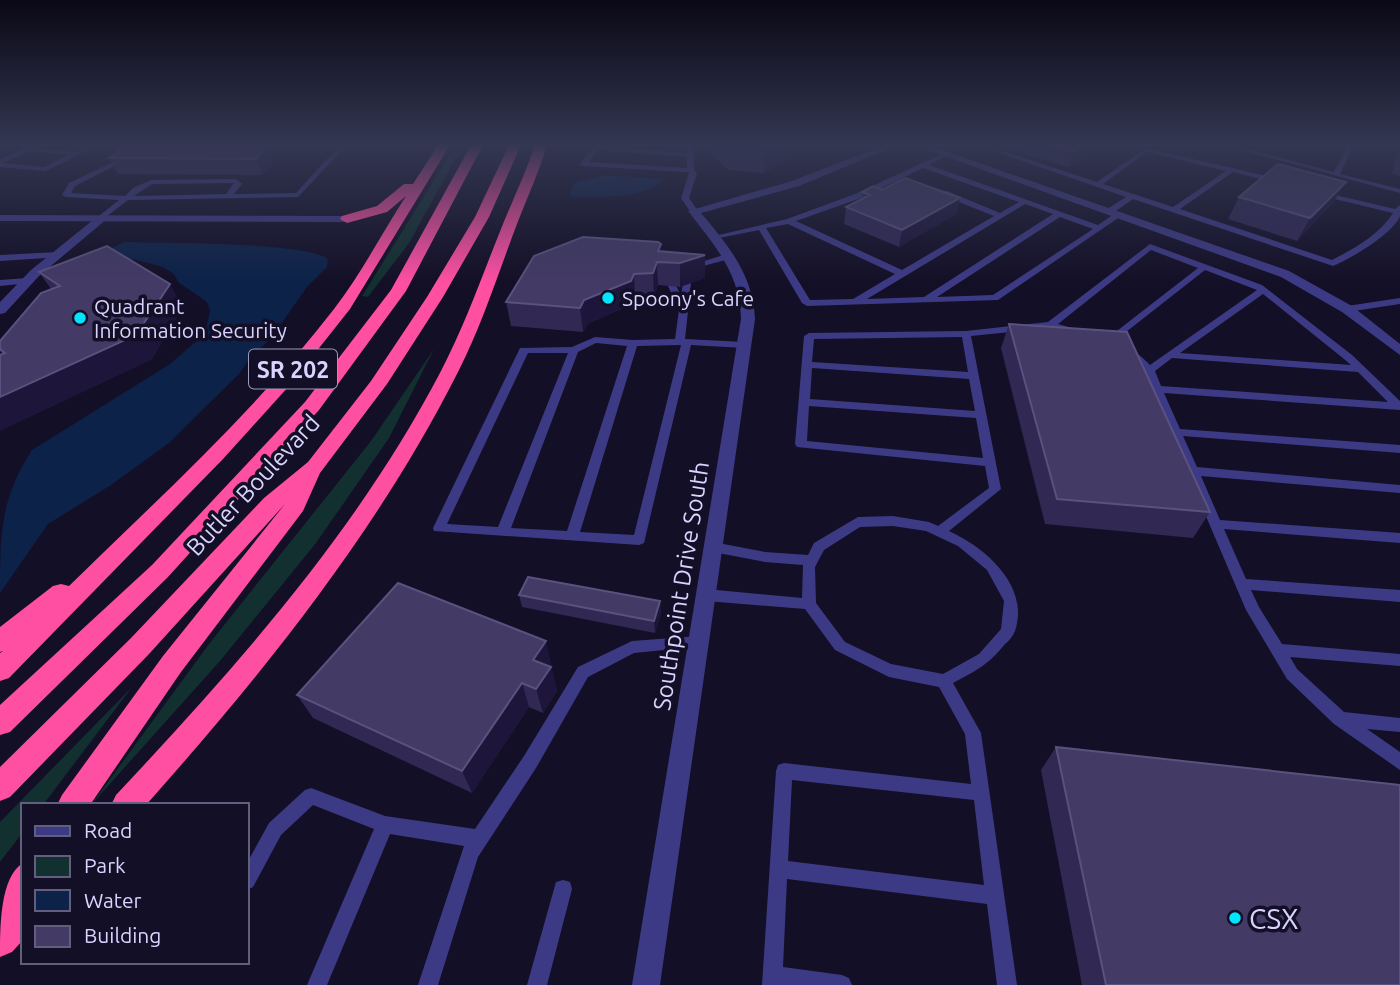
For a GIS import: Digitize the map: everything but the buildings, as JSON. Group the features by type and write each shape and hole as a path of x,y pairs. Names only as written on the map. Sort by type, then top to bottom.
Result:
{"highway":[{"path":"346,219 382,209 403,191"},
{"name":"Butler Boulevard","path":"0,670 128,539 216,454 282,382 342,309 377,232 411,191"},
{"path":"0,723 160,571 312,406 398,291 452,191"},
{"name":"Butler Boulevard","path":"0,787 140,646 272,503 315,467 378,384 435,297 482,217 493,191"},
{"path":"129,803 278,629 372,502 419,427 472,323 523,191"},
{"path":"346,219 377,232"},
{"path":"73,803 172,664 295,506 315,467"},
{"path":"0,642 128,539"},
{"path":"0,915 21,882"},
{"path":"0,940 21,918"}],"street":[{"path":"694,211 779,191"},
{"path":"1052,191 1285,274 1347,309 1400,351"},
{"name":"Southpoint Drive South","path":"646,985 749,302 746,285 730,256 694,211"},
{"path":"0,218 346,219"},
{"path":"0,310 27,281 102,218"}],"lane":[{"path":"68,191 66,195 127,198 298,195 302,191"},
{"path":"102,218 137,191"},
{"path":"228,196 232,191"},
{"path":"687,191 685,198 694,211"},
{"path":"714,236 789,221 870,191"},
{"path":"939,191 1001,216"},
{"path":"994,191 1099,228"},
{"path":"1116,191 1333,263 1356,252 1396,219 1399,210 1313,191"},
{"path":"1174,210 1202,191"},
{"path":"761,227 807,303 995,298 1099,228 1132,196"},
{"path":"855,301 1024,202"},
{"path":"927,300 1059,214"},
{"path":"789,221 902,274"},
{"path":"1051,325 1150,247 1263,290 1360,369 1399,406"},
{"path":"0,258 58,255"},
{"path":"686,278 730,256"},
{"path":"1106,343 1204,267"},
{"path":"686,278 683,342 639,540 439,528 524,350 573,350 595,340 633,343 683,342 744,345"},
{"path":"684,310 686,278"},
{"path":"0,283 27,281"},
{"path":"1149,370 1263,290"},
{"path":"1347,309 1400,301"},
{"path":"990,463 801,444 809,336 965,334 1051,325 1106,343 1137,358 1149,370 1253,610 1292,674 1340,719 1400,762"},
{"path":"939,532 995,489 965,334"},
{"path":"572,536 633,343"},
{"path":"503,531 573,350"},
{"path":"1170,355 1360,369"},
{"path":"807,365 974,376"},
{"path":"1157,389 1399,406"},
{"path":"804,402 981,415"},
{"path":"1176,432 1400,449"},
{"path":"1193,471 1400,489"},
{"path":"893,521 929,527 939,532 963,543 992,566 1011,601 1008,631 984,659 944,681 889,670 840,646 809,604 808,566 819,547 858,522 893,521"},
{"path":"1215,524 1400,538"},
{"path":"713,547 765,557 812,560"},
{"path":"1241,584 1400,596"},
{"path":"706,595 809,604"},
{"path":"428,985 470,853 530,762 583,672 632,647 699,642"},
{"path":"1278,650 1400,660"},
{"path":"944,681 973,733 1007,985"},
{"path":"1340,719 1400,725"},
{"path":"842,985 772,981 783,771 982,793"},
{"path":"248,879 275,829 311,796 385,825 480,839"},
{"path":"317,985 385,825"},
{"path":"778,869 996,896"},
{"path":"537,985 563,889"}],"green space":[{"path":"427,191 438,191 409,243 368,297 362,296"},
{"path":"434,349 389,438 316,543 220,661 92,803 209,644 371,441"},
{"path":"132,687 45,803 21,803 21,835 0,862 0,822"}],"water":[{"path":"571,191 644,191 608,197 572,197"},
{"path":"124,242 264,246 315,253 328,259 327,267 307,287 270,340 254,353 239,374 169,443 111,485 48,524 0,593 0,553 4,518 13,485 32,450 170,364 199,339 206,329 210,311 207,302 178,282 174,274 163,267 133,259 95,257"}],"place":[{"name":"Spoony's Cafe","path":"608,298"},
{"name":"Quadrant Information Security","path":"80,318"},
{"name":"CSX","path":"1235,918"}]}
